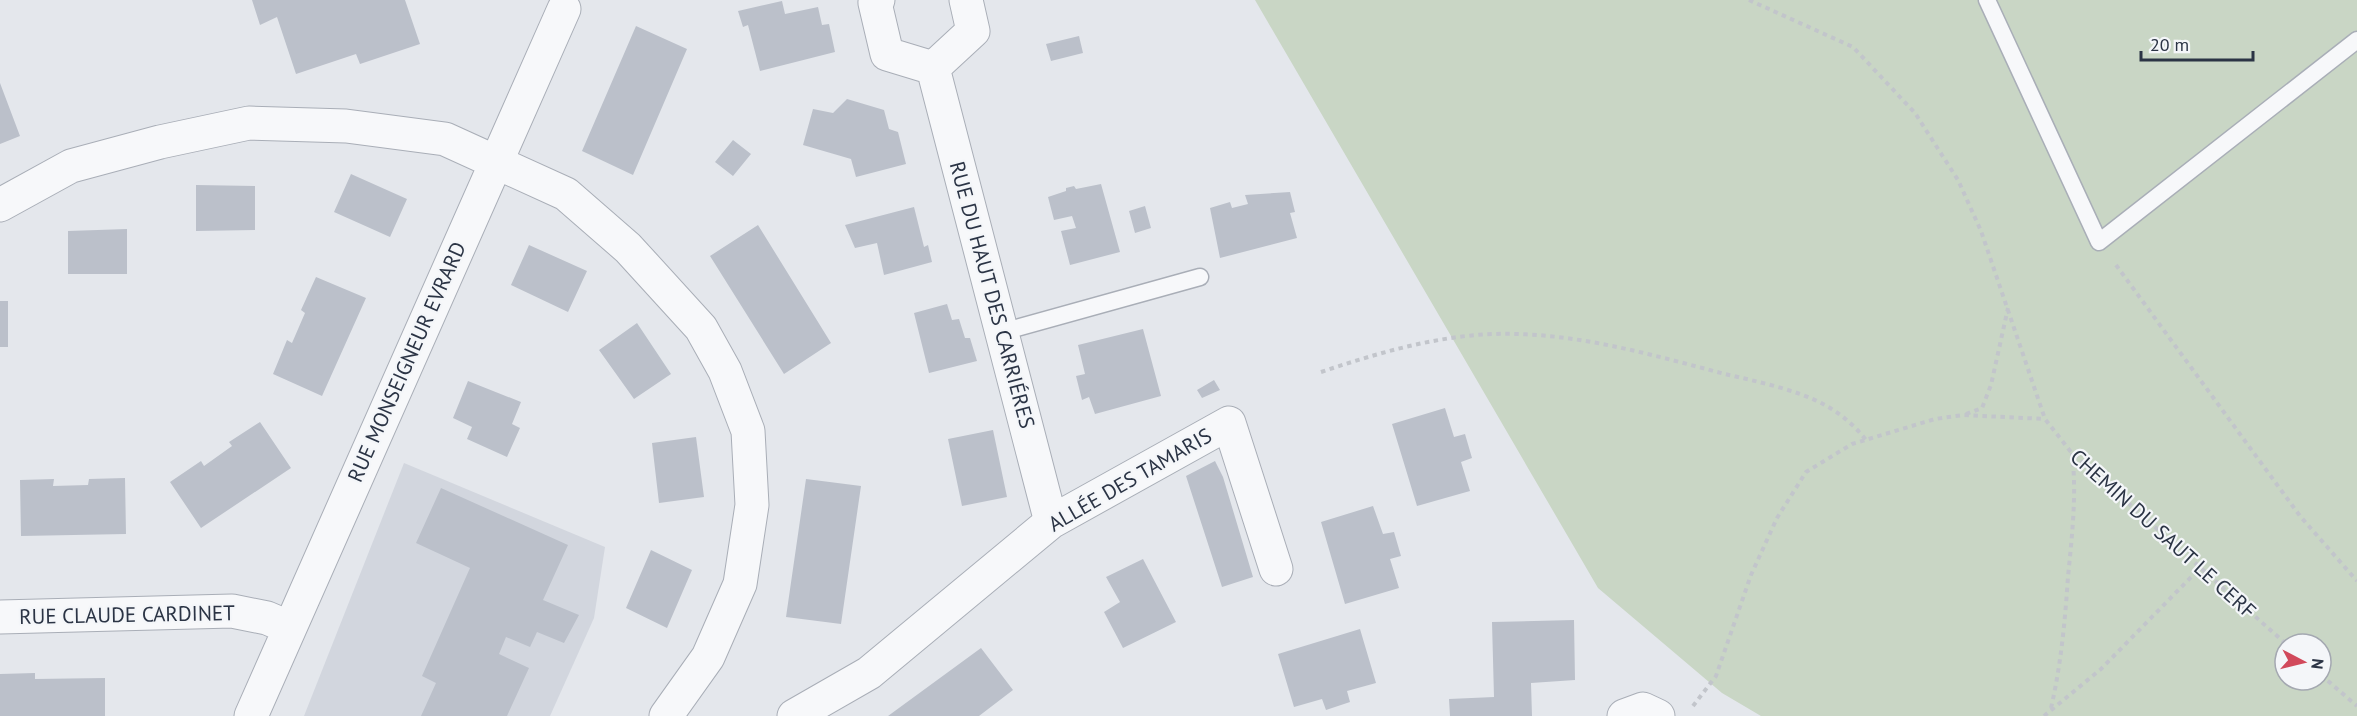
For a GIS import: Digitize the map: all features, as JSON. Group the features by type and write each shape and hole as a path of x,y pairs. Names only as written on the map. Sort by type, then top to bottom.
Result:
{"street":[{"path":"878,0 875,3 887,54 933,68 973,31 966,0"},
{"name":"RUE MONSEIGNEUR EVRARD","path":"251,716 288,627 564,9"},
{"name":"RUE DU HAUT DES CARRIÉRES","path":"933,68 1051,522"},
{"path":"0,205 71,166 160,142 249,123 346,126 445,139 566,194 628,248 669,289 701,328 725,371 748,431 752,505 740,584 708,657 666,716"},
{"name":"ALLÉE DES TAMARIS","path":"794,716 869,673 1051,522 1229,423 1276,569"},
{"name":"RUE CLAUDE CARDINET","path":"0,617 231,611 267,618 288,627"},
{"path":"1624,716 1643,709 1658,716"}],"lane":[{"path":"1987,0 2099,242 2357,40"},
{"path":"1002,332 1200,277"}],"path":[{"name":"CHEMIN DU SAUT LE CERF","path":"1749,0 1853,47 1915,113 1958,180 1981,231 2045,419 2071,452 2273,633"},
{"path":"2099,242 2300,516 2357,581"},
{"path":"1963,415 1982,408 1991,385 2008,307"},
{"path":"1321,372 1394,348 1467,336 1500,334 1576,338 1761,383 1822,404 1852,422 1866,440"},
{"path":"1690,709 1716,676 1751,575 1777,518 1806,472 1852,444 1935,419 1963,415 2045,419"},
{"path":"2051,708 2060,671 2071,550 2075,483 2071,452"},
{"path":"2044,716 2101,669 2199,568"},
{"path":"2333,685 2357,706"}],"shaded area":[{"path":"404,463 605,547 594,618 550,716 304,716"}],"green space":[{"path":"1255,0 2357,0 2357,716 1761,716 1722,693 1598,588"}],"building":[{"path":"252,0 405,0 420,44 360,64 356,54 296,74 277,17 260,25"},
{"path":"782,1 785,14 818,7 822,25 829,24 835,52 760,71 748,25 743,27 738,11"},
{"path":"636,26 687,49 633,175 582,151"},
{"path":"1079,36 1083,53 1051,61 1046,44"},
{"path":"0,83 20,136 0,144"},
{"path":"847,99 884,110 889,129 898,132 906,164 856,177 851,159 803,145 813,109 833,113"},
{"path":"733,140 751,154 733,176 715,162"},
{"path":"351,174 407,199 390,237 334,212"},
{"path":"1101,184 1120,252 1070,265 1061,231 1076,228 1072,216 1054,220 1048,197 1074,186 1076,189"},
{"path":"196,185 255,186 255,230 196,231"},
{"path":"1290,192 1295,212 1290,213 1297,238 1220,258 1210,208 1230,202 1232,208 1248,204 1245,195"},
{"path":"1145,206 1151,228 1135,233 1129,211"},
{"path":"914,207 924,247 928,245 932,262 884,275 877,243 855,248 845,225"},
{"path":"758,225 831,343 784,374 710,256"},
{"path":"127,229 127,274 68,274 68,231"},
{"path":"529,245 587,271 568,312 511,285"},
{"path":"316,277 366,298 322,396 273,374 287,340 292,343 305,313 301,310"},
{"path":"0,301 8,301 8,347 0,347"},
{"path":"947,304 952,320 959,319 965,338 970,338 977,361 929,373 914,313"},
{"path":"637,323 671,374 634,399 599,350"},
{"path":"1143,329 1161,396 1095,414 1089,397 1082,400 1076,376 1085,374 1078,345"},
{"path":"1214,380 1220,390 1202,398 1197,390"},
{"path":"468,381 521,402 512,424 520,428 507,457 467,439 472,427 453,418"},
{"path":"1445,408 1454,437 1465,434 1472,458 1461,462 1470,491 1417,506 1392,424"},
{"path":"260,422 291,468 201,528 170,482 201,461 204,466 232,446 229,442"},
{"path":"993,430 1007,497 962,506 948,439"},
{"path":"696,437 704,497 659,503 652,443"},
{"path":"1215,461 1223,477 1253,577 1222,587 1186,476"},
{"path":"125,478 126,534 21,536 20,480 54,479 53,486 88,485 89,479"},
{"path":"806,479 861,486 841,624 786,617"},
{"path":"441,488 568,545 543,600 579,615 564,643 537,632 530,647 506,637 499,654 529,668 507,716 421,716 436,683 422,676 470,568 416,543"},
{"path":"1373,506 1383,534 1394,532 1401,556 1390,559 1399,588 1345,604 1321,522"},
{"path":"651,550 692,570 667,628 626,608"},
{"path":"1143,559 1176,622 1123,648 1104,612 1120,602 1106,577"},
{"path":"1574,620 1575,680 1531,683 1532,716 1450,716 1449,699 1494,697 1492,622"},
{"path":"1360,629 1376,683 1347,691 1350,702 1326,710 1322,699 1294,707 1278,654"},
{"path":"981,648 1013,690 979,716 888,716"},
{"path":"35,673 35,679 105,678 105,716 0,716 0,674"}]}
